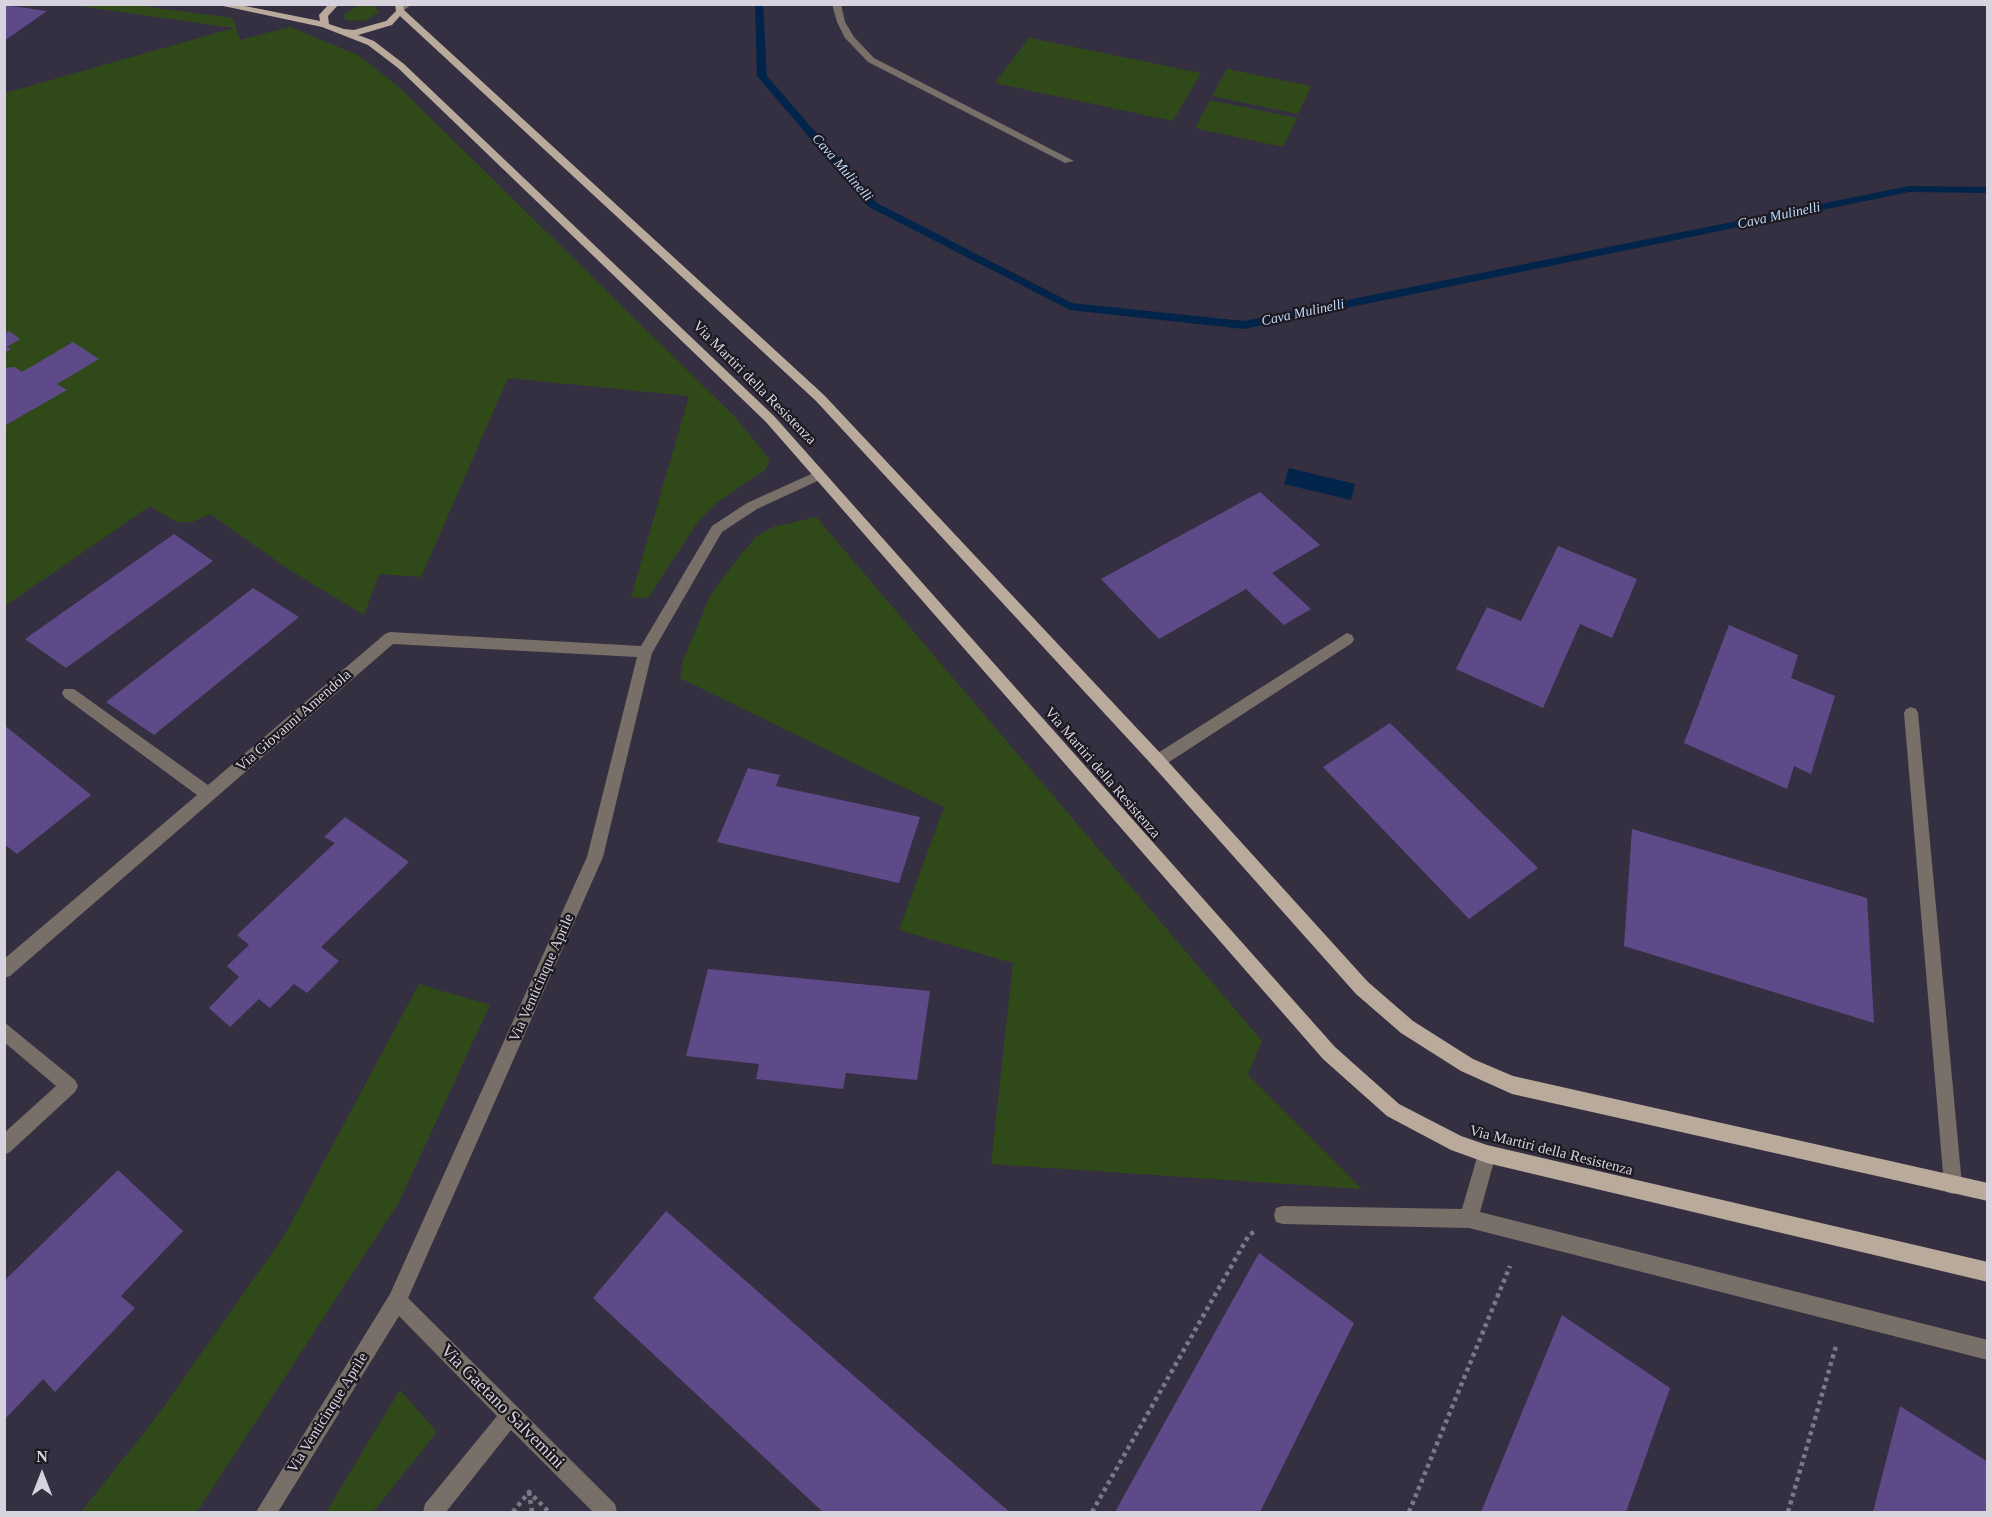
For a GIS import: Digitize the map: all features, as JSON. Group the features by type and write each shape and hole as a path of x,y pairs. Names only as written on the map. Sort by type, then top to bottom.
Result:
{"main road":[{"name":"Via Martiri della Resistenza","path":"218,4 325,25 371,43 401,66 770,419 1329,1053 1393,1110 1456,1144 1487,1154 1988,1272"},
{"path":"325,25 323,15 335,4"},
{"name":"Via Martiri della Resistenza","path":"402,7 820,398 1158,761 1362,988 1407,1027 1467,1065 1512,1085 1988,1192"},
{"path":"342,32 379,28 396,17 402,7"}],"street":[{"path":"836,4 841,22 850,38 871,60 1069,161"},
{"name":"Via Venticinque Aprile","path":"267,1512 397,1301 595,857 645,652 717,529 752,506 820,475"},
{"name":"Via Giovanni Amendola","path":"4,970 390,638 645,652"},
{"path":"1158,761 1347,639"},
{"path":"69,693 208,794"},
{"path":"1911,713 1953,1185"},
{"path":"4,1030 69,1086 4,1146"},
{"path":"1469,1219 1487,1154"},
{"path":"1283,1215 1469,1219 1988,1350"},
{"name":"Via Gaetano Salvemini","path":"397,1301 608,1512"},
{"path":"433,1512 510,1415"}],"path":[{"path":"1409,1512 1524,1234"},
{"path":"1092,1512 1249,1235"},
{"path":"1788,1512 1845,1314"},
{"path":"513,1512 529,1492"},
{"path":"529,1492 532,1512"},
{"path":"529,1492 549,1512"}],"green space":[{"path":"135,5 233,18 240,40 290,27 360,56 401,89 736,418 770,460 766,469 715,504 697,523 648,598 631,597 689,396 508,378 421,577 379,574 364,615 288,569 210,514 192,522 176,522 150,506 5,606 5,93 234,28 79,6"},
{"path":"360,5 374,6 379,12 365,21 345,20 344,14"},
{"path":"1029,38 1201,73 1173,121 995,83"},
{"path":"1227,69 1311,86 1298,114 1212,96"},
{"path":"1210,100 1297,118 1283,147 1195,128"},
{"path":"816,517 1262,1041 1248,1075 1362,1189 991,1164 1013,963 899,930 944,807 680,678 683,660 711,594 756,537 773,527"},
{"path":"419,984 490,1005 399,1202 197,1512 81,1512 155,1419 284,1236"},
{"path":"400,1390 437,1432 373,1512 326,1512"}],"water":[{"path":"1289,468 1355,484 1351,500 1284,484"}],"building":[{"path":"4,5 47,11 4,41"},
{"path":"9,331 20,339 7,347 11,349 4,353 4,334"},
{"path":"73,342 99,359 57,384 67,390 4,426 4,368 15,367 22,372"},
{"path":"1260,492 1320,545 1272,573 1311,609 1284,625 1246,589 1159,639 1101,579"},
{"path":"174,534 213,561 66,668 25,639"},
{"path":"1558,546 1637,579 1612,638 1580,624 1543,708 1456,669 1487,607 1521,621"},
{"path":"253,588 299,617 154,735 106,702"},
{"path":"1729,625 1798,655 1791,678 1835,696 1811,774 1794,766 1787,789 1684,743"},
{"path":"1390,723 1538,868 1469,919 1323,767"},
{"path":"4,725 91,795 17,854 4,844"},
{"path":"748,768 780,775 776,786 920,817 899,883 717,842"},
{"path":"345,817 409,862 321,947 339,961 307,993 294,984 270,1008 259,999 230,1027 209,1008 239,977 227,966 249,945 237,935 335,843 324,837"},
{"path":"1632,829 1867,898 1874,1023 1624,946"},
{"path":"708,969 930,991 917,1080 846,1073 843,1089 756,1079 759,1064 686,1056"},
{"path":"118,1170 183,1231 121,1296 135,1308 55,1392 43,1379 4,1420 4,1281"},
{"path":"666,1211 1010,1512 823,1512 593,1298"},
{"path":"1259,1253 1354,1323 1260,1512 1115,1512"},
{"path":"1562,1315 1670,1388 1626,1512 1481,1512"},
{"path":"1900,1406 1988,1462 1988,1512 1873,1512"}],"waterway":[{"name":"Cava Mulinelli","path":"759,4 762,76 873,205 1070,306 1244,325 1909,189 1988,190"}]}
